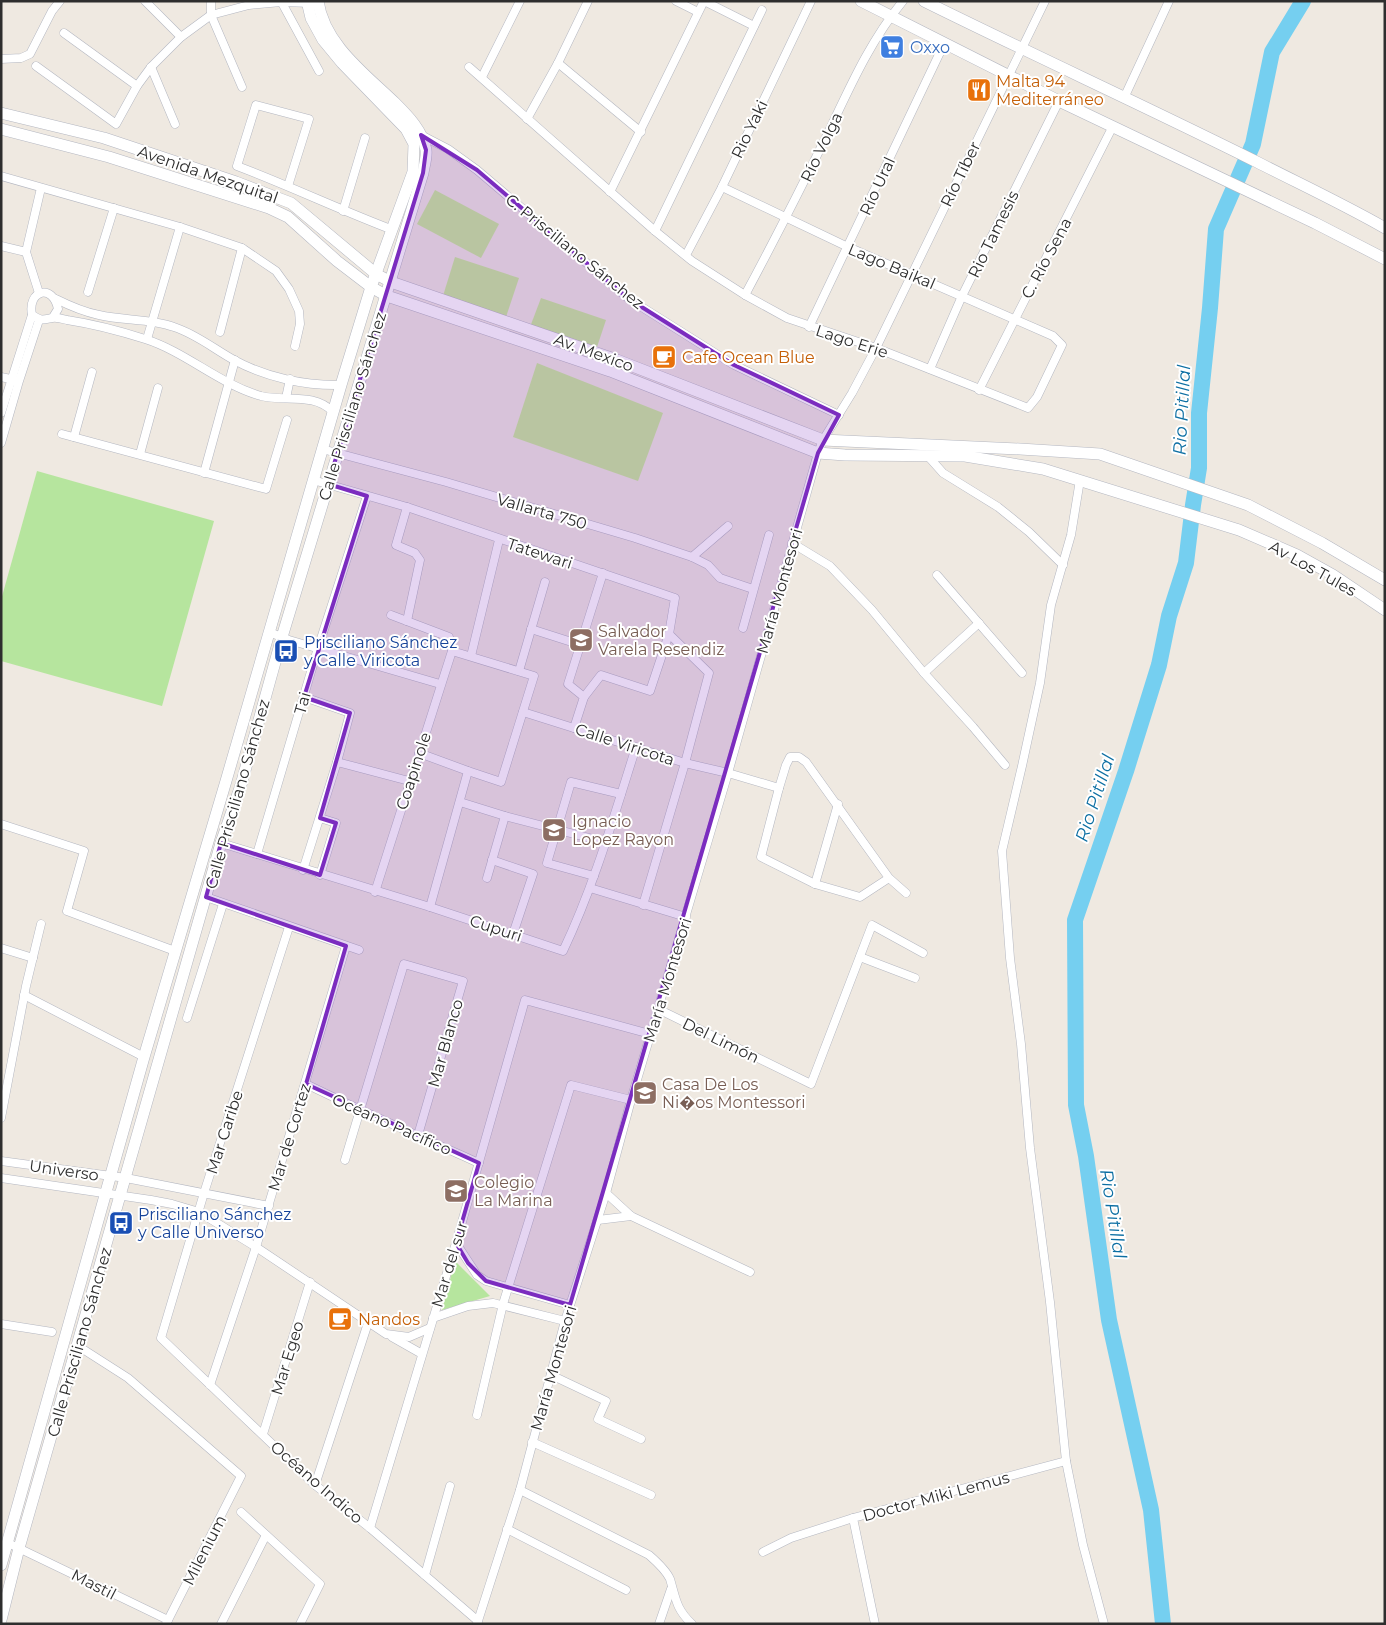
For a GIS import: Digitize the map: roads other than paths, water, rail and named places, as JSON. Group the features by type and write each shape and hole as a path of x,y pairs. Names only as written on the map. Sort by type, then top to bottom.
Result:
{"main road":[{"path":"861,1 1008,76 1385,258"},
{"path":"924,1 1195,131 1385,228"},
{"name":"Calle Prisciliano Sánchez","path":"1,1620 19,1548 122,1196 221,843 241,785 282,637 423,173 426,150 421,136 410,118 350,59 332,38 313,2"},
{"name":"Calle Prisciliano Sánchez","path":"1,1565 109,1177 340,385 371,287 413,172 414,144 406,129 342,63 323,40 311,18 313,2"},
{"name":"Avenida Mezquital","path":"1,113 104,138 218,176 291,203 376,274 390,282"},
{"name":"Avenida Mezquital","path":"1,129 109,156 269,208 288,217 337,261 371,287 387,296"},
{"name":"Av. Mexico","path":"390,282 616,360 823,440 1100,454"},
{"name":"Av. Mexico","path":"387,296 610,370 818,453 965,456 1043,469 1080,480"},
{"name":"Av Los Tules","path":"1100,454 1248,505 1322,543 1385,580"},
{"name":"Av Los Tules","path":"1080,480 1240,530 1297,555 1333,575 1385,610"}],"street":[{"path":"1,58 21,58 30,54 52,11 60,1"},
{"path":"146,1 181,37"},
{"path":"211,1 211,15 242,87"},
{"path":"482,77 520,1"},
{"path":"527,119 558,63 588,1"},
{"path":"676,1 698,12"},
{"path":"610,192 704,1 754,26"},
{"name":"Rio Yaki","path":"686,255 722,187 811,1"},
{"name":"Río Volga","path":"745,295 786,218 872,44 890,16 903,1"},
{"name":"Río Tíber","path":"876,348 1045,1"},
{"path":"1124,98 1170,1"},
{"path":"281,2 319,72"},
{"path":"36,66 116,124 137,86 152,67 181,37 211,15 249,5 313,2"},
{"path":"655,231 762,10"},
{"path":"64,33 137,86"},
{"name":"Río Ural","path":"809,327 944,44"},
{"path":"558,63 641,132"},
{"path":"152,67 175,124"},
{"name":"Lago Erie","path":"469,67 655,231 692,261 745,295 787,318 809,327 876,348 1028,408"},
{"name":"Rio Tamesis","path":"930,369 962,296 1059,101"},
{"path":"288,186 309,119 256,105 237,166 393,230"},
{"name":"C. Río Sena","path":"979,390 1113,126"},
{"name":"C. Prisciliano Sánchez","path":"421,136 448,149 477,170 630,299 734,365 839,415"},
{"path":"343,211 366,138"},
{"path":"1,176 114,208 242,248 276,270 289,289 298,311 300,324 295,346"},
{"name":"Lago Baikal","path":"722,187 848,247 1053,336 1062,345 1037,397 1028,408"},
{"path":"39,293 26,252 41,188"},
{"path":"88,292 114,208"},
{"path":"147,339 180,228"},
{"path":"1,246 26,252"},
{"path":"220,332 242,248"},
{"path":"1,443 32,315 31,302 39,293 46,292 56,299 82,311 100,316 153,321 175,327 199,338 235,360 264,373 323,385 340,385"},
{"path":"32,315 39,320 53,317 58,309 56,299"},
{"path":"53,317 147,339 228,383 262,396 316,401 326,405 333,412"},
{"path":"1,413 39,320"},
{"name":"María Montesori","path":"477,1622 520,1490 565,1321 606,1194 631,1100 728,772 818,453 823,440 876,348"},
{"path":"204,473 235,360"},
{"path":"74,437 92,372"},
{"path":"1,377 15,380"},
{"path":"286,398 290,379"},
{"path":"140,454 158,388"},
{"path":"62,434 266,489 287,420"},
{"name":"Vallarta 750","path":"322,449 446,482 625,535 692,557 708,565 720,578 753,589"},
{"path":"928,455 943,473 998,507 1029,532 1063,566"},
{"name":"Tatewari","path":"313,480 406,507 675,598 669,634 650,691 601,675 584,697"},
{"path":"1080,480 1071,535 1051,605 1040,683 1002,851 1010,958 1021,1044 1030,1148 1050,1302 1066,1461 1083,1545 1104,1624"},
{"name":"Tai","path":"257,854 318,648 367,496"},
{"path":"406,507 396,545 415,552 420,560 407,621"},
{"path":"692,557 728,526"},
{"path":"743,628 769,535"},
{"path":"471,656 499,540"},
{"path":"792,544 830,566 872,610 924,673 1005,765"},
{"path":"574,728 584,697 568,684 603,573"},
{"path":"936,575 1022,673"},
{"path":"519,671 545,582"},
{"path":"391,615 449,637 452,651 534,676 501,782 419,753"},
{"path":"924,673 979,623"},
{"path":"531,629 581,644"},
{"path":"269,632 440,684"},
{"path":"643,905 710,672 669,634"},
{"name":"Coapinole","path":"375,892 452,651"},
{"path":"304,697 350,714 304,870"},
{"name":"Calle Viricota","path":"523,712 685,763 728,772 779,788"},
{"name":"Cupuri","path":"221,843 375,892 430,907 562,951 590,888 636,747"},
{"path":"889,878 860,896 815,884 761,857 779,788 790,757 799,756 806,762 838,804 889,878 906,893"},
{"path":"337,762 409,781"},
{"path":"430,907 468,771"},
{"path":"594,876 547,863 571,782 621,794"},
{"path":"460,802 505,816 606,842"},
{"path":"815,884 838,804"},
{"path":"487,878 505,816"},
{"path":"320,818 336,823 320,875"},
{"path":"1,824 84,851 68,911 175,951"},
{"path":"492,860 533,874 513,934"},
{"path":"590,888 686,917"},
{"path":"206,897 359,950"},
{"path":"187,1018 223,904"},
{"path":"1,1118 24,995 41,924"},
{"path":"915,978 860,957 872,925 923,953"},
{"name":"Mar Caribe","path":"161,1338 204,1193 289,927"},
{"name":"Mar de Cortez","path":"210,1385 269,1206 346,946"},
{"path":"1,948 33,958"},
{"name":"Del Limón","path":"658,1009 811,1084 860,957"},
{"name":"Mar Blanco","path":"359,1111 404,964 463,982 418,1135"},
{"path":"24,995 144,1057"},
{"name":"Mar del sur","path":"370,1528 456,1243 525,1000 650,1034"},
{"name":"Océano Pacífico","path":"306,1084 359,1111 479,1163"},
{"path":"477,1415 503,1304 571,1085 631,1100"},
{"path":"345,1160 359,1111"},
{"name":"Universo","path":"1,1161 126,1178"},
{"name":"Universo","path":"1,1178 122,1196"},
{"path":"126,1178 269,1206"},
{"path":"606,1194 631,1216 750,1272"},
{"path":"122,1196 172,1204 199,1212 310,1282 368,1323 422,1354"},
{"path":"598,1220 631,1216"},
{"path":"456,1243 477,1275 486,1281 570,1305"},
{"name":"Mar Egeo","path":"263,1434 310,1282"},
{"path":"433,1318 468,1306 493,1303 565,1321"},
{"path":"315,1484 368,1323"},
{"path":"1,1324 52,1332"},
{"path":"386,1334 409,1337 430,1328"},
{"name":"Océano Indico","path":"161,1338 315,1484 370,1528 477,1622"},
{"name":"Milenium","path":"78,1346 128,1378 241,1476 167,1622"},
{"path":"551,1375 606,1401 598,1419 641,1439"},
{"path":"532,1442 651,1495"},
{"name":"Doctor Miki Lemus","path":"875,1624 853,1518 1066,1461"},
{"path":"425,1575 450,1486"},
{"path":"520,1490 650,1555 669,1578 676,1604 684,1617 692,1624"},
{"path":"241,1512 320,1584 300,1624"},
{"path":"762,1552 791,1538 853,1518"},
{"path":"507,1529 626,1590"},
{"path":"221,1624 266,1535"},
{"name":"Mastil","path":"8,1543 167,1622"},
{"path":"660,1623 671,1589"}],"waterway":[{"name":"Rio Pitillal","path":"1163,1624 1151,1510 1109,1320 1086,1156 1076,1105 1075,920 1126,771 1159,665 1169,616 1186,563 1199,468 1199,413 1216,229 1253,144 1272,52 1303,1"}],"place":[{"name":"Oxxo","path":"892,47"},
{"name":"Malta 94 Mediterráneo","path":"979,90"},
{"name":"Cafe Ocean Blue","path":"664,357"},
{"name":"Salvador Varela Resendiz","path":"581,640"},
{"name":"Prisciliano Sánchez y Calle Viricota","path":"286,651"},
{"name":"Ignacio Lopez Rayon","path":"554,830"},
{"name":"Casa De Los Ni�os Montessori","path":"645,1093"},
{"name":"Colegio La Marina","path":"456,1191"},
{"name":"Prisciliano Sánchez y Calle Universo","path":"121,1223"},
{"name":"Nandos","path":"340,1319"}]}
